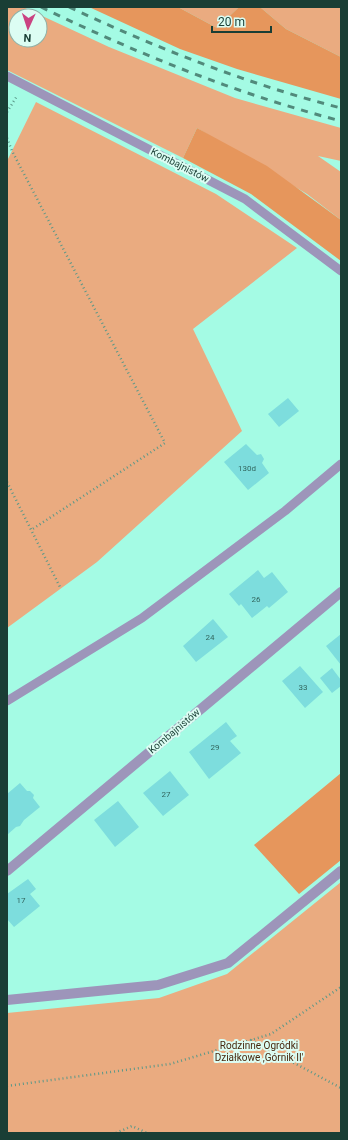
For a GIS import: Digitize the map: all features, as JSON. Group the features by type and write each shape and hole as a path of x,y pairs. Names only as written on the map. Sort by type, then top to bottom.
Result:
{"street":[{"name":"Kombajnistów","path":"7,871 341,592"},
{"path":"7,1000 158,985 228,964 341,871"}],"lane":[{"name":"Kombajnistów","path":"7,76 245,199 341,271"},
{"path":"7,701 142,618 285,511 341,464"}],"path":[{"path":"7,138 15,158 165,443 31,530"},
{"path":"7,482 60,589"},
{"path":"7,1086 170,1064 251,1040 271,1034 341,987"},
{"path":"251,1040 341,1088"},
{"path":"116,1133 132,1126 147,1133"}],"green space":[{"path":"7,7 25,8 8,8 8,48 48,48 48,19 109,47 235,98 341,128 341,161 318,156 341,172 341,220 307,194 197,128 183,158 7,70"},
{"path":"178,7 239,7 217,28"},
{"path":"260,7 341,7 341,57 286,29"},
{"path":"36,102 216,194 297,248 193,329 242,431 97,562 7,628 7,161"},
{"name":"Rodzinne Ogródki Działkowe ,Górnik II'","path":"341,882 341,1133 7,1133 7,1013 159,998 227,974"}],"shaded area":[{"path":"89,7 178,7 217,28 239,7 260,7 286,29 341,57 341,99 237,69 180,49"},
{"path":"197,128 267,166 341,220 341,261 251,194 183,158"},
{"path":"341,773 341,860 299,894 254,845"}],"building":[{"path":"288,398 299,411 279,427 268,414"},
{"path":"246,444 257,455 261,454 264,459 262,463 269,473 248,490 224,462"},
{"path":"258,570 264,578 272,572 288,592 269,608 267,606 252,618 241,604 239,606 229,594"},
{"path":"213,619 228,637 196,662 183,646"},
{"path":"341,634 341,665 326,646"},
{"path":"300,666 323,692 305,708 282,681"},
{"path":"332,668 341,680 341,686 332,693 320,678"},
{"path":"226,722 237,736 230,741 241,753 209,779 189,752"},
{"path":"170,771 189,795 163,816 143,793"},
{"path":"20,783 27,791 30,791 34,795 33,798 40,807 24,820 20,826 16,827 7,835 7,794"},
{"path":"118,801 139,827 115,847 94,820"},
{"path":"28,879 36,889 30,894 40,906 14,927 7,919 7,894"}],"railway":[{"path":"41,7 114,41 188,72 264,98 341,121"},
{"path":"69,7 135,37 203,64 271,88 341,108"}]}
